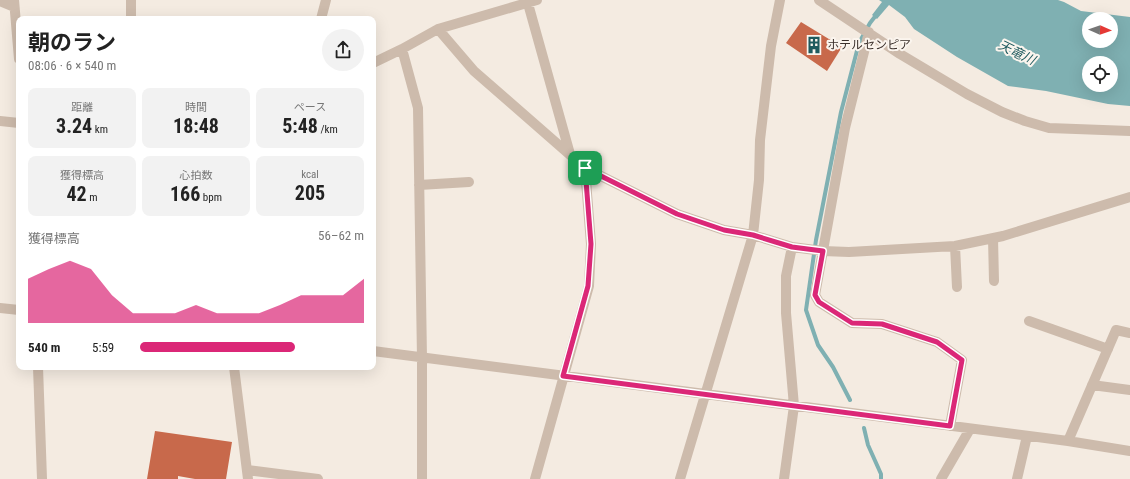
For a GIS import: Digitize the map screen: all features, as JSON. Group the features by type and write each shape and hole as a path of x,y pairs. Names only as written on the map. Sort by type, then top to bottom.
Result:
{"street":[{"path":"131,0 131,16"},
{"path":"322,16 326,0"},
{"path":"680,479 753,235 759,180 760,140 770,54 780,0"},
{"path":"819,0 900,54 967,94 1002,112 1049,128 1130,131"},
{"path":"0,1 14,4 16,26"},
{"path":"376,62 438,29 531,1 571,155"},
{"path":"438,29 474,71 585,168 677,214 724,230 753,235 792,247 823,251 849,252 955,246 993,238 1130,197"},
{"path":"869,32 845,128 815,295 819,302 852,323 882,324 937,342 962,360 950,426"},
{"path":"402,49 418,108 422,358 422,479"},
{"path":"0,121 16,123"},
{"path":"535,479 588,286 591,244 585,168"},
{"path":"419,185 469,182"},
{"path":"993,238 994,281"},
{"path":"955,246 957,287"},
{"path":"784,479 794,406 786,313 786,276 792,247"},
{"path":"0,308 16,310"},
{"path":"1029,320 1108,349"},
{"path":"1068,441 1116,330 1130,333"},
{"path":"376,351 1068,441 1130,451"},
{"path":"38,370 42,479"},
{"path":"234,370 248,475 318,479"},
{"path":"1092,385 1130,390"},
{"path":"940,479 970,429"},
{"path":"1017,479 1027,436"}],"water":[{"name":"天竜川","path":"879,0 1058,0 1081,11 1089,12 1082,12 1082,48 1118,48 1118,16 1130,17 1130,106 1108,104 1046,91 1008,86 957,57 914,29 905,17 889,5 877,19 872,15 882,2"}],"building":[{"name":"ホテルセンピア","path":"801,22 842,47 827,71 786,43"},
{"path":"155,431 232,442 226,479 195,479 178,476 178,479 147,479"}],"waterway":[{"path":"850,400 833,367 818,345 806,310 816,240 841,112 859,43 870,23 877,14"},
{"path":"864,428 868,445 881,474 881,479"}],"place":[{"name":"ホテルセンピア","path":"814,45"}],"route":[{"path":"585,168 677,214 724,230 753,235 792,247 823,251 815,295 819,302 852,323 882,324 937,342 962,360 950,426 563,376 588,286 591,244 585,168"}]}
